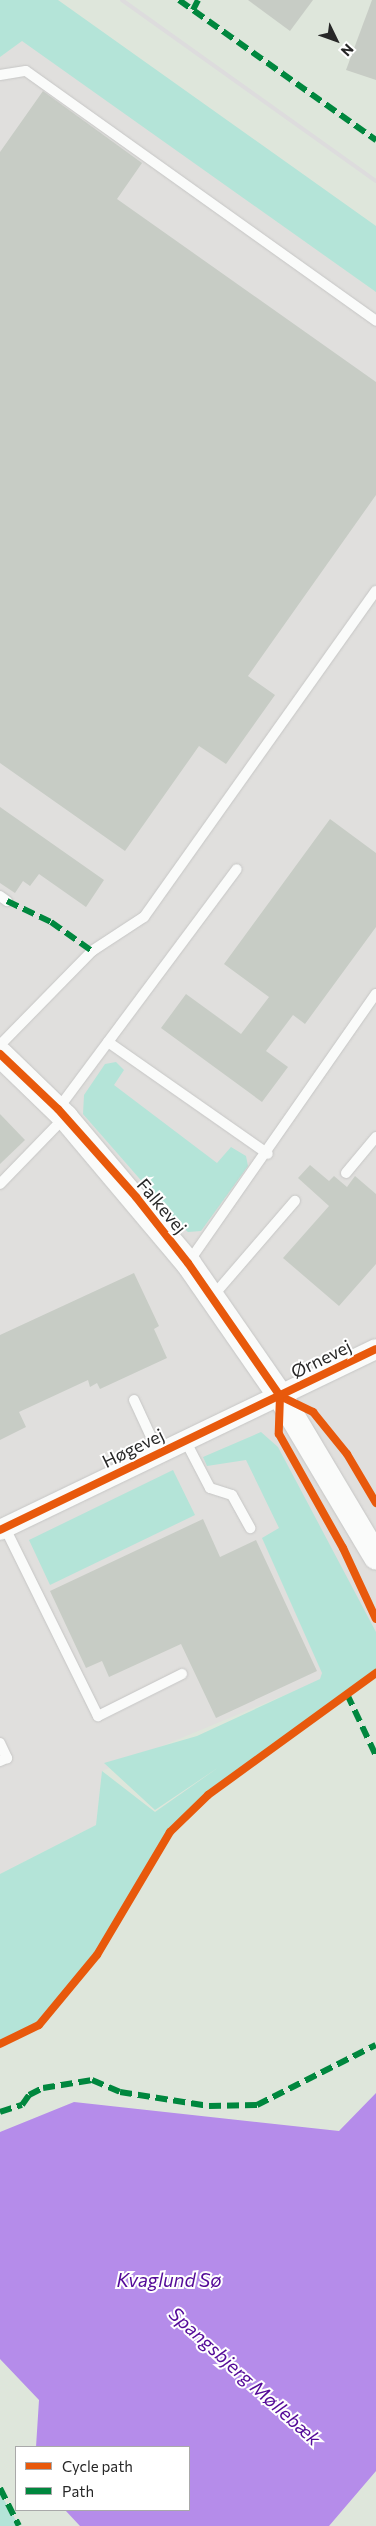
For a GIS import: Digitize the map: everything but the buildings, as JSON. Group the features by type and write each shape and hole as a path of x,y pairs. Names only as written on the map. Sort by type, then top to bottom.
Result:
{"street":[{"name":"Falkevej","path":"0,1054 61,1113 188,1263 280,1396 376,1557"},
{"name":"Ørnevej","path":"280,1396 376,1350"},
{"name":"Høgevej","path":"3,1529 158,1452 280,1396"}],"lane":[{"path":"0,75 26,71 376,321"},
{"path":"0,1045 92,951 144,917 376,591"},
{"path":"0,1184 61,1113 108,1042 236,869"},
{"path":"188,1263 268,1154 376,994"},
{"path":"108,1042 268,1154"},
{"path":"346,1172 376,1137"},
{"path":"212,1296 295,1201"},
{"path":"134,1400 158,1452"},
{"path":"185,1440 210,1488 232,1495 250,1528"},
{"path":"3,1529 98,1716 182,1674"},
{"path":"0,1743 7,1758 0,1762"}],"shaded area":[{"path":"0,0 58,0 376,226 376,292 22,41 0,57"},
{"path":"22,40 376,292 376,1657 102,1771 96,1825 0,1874 0,57"},
{"path":"116,1062 124,1070 114,1085 217,1163 231,1147 246,1156 248,1166 201,1231 188,1232 180,1225 83,1114 84,1095 105,1064"},
{"path":"261,1432 278,1447 376,1632 376,1672 205,1794 170,1832 97,1955 39,2025 0,2044 0,1874 96,1825 102,1771 155,1812 219,1767 155,1810 104,1763 197,1736 320,1679 322,1673 262,1538 279,1528 246,1460 207,1466 203,1457"},
{"path":"173,1470 195,1515 50,1585 29,1540"},
{"path":"0,2488 3,2498 19,2526 0,2526"}],"water":[{"name":"Kvaglund Sø","path":"376,2093 376,2471 329,2526 80,2526 66,2511 190,2511 190,2446 36,2446 39,2400 0,2359 0,2132 74,2102 339,2131"}],"railway":[{"path":"122,0 376,181"}],"marked path":[{"path":"179,0 376,140"},
{"path":"193,10 198,0"},
{"path":"7,901 51,922 92,951"},
{"path":"347,1694 376,1756"},
{"path":"0,2112 22,2105 29,2095 43,2088 92,2080 120,2092 209,2106 257,2105 376,2045"},
{"path":"0,2488 19,2526"}],"cycle path":[{"path":"0,1054 58,1109 136,1197 188,1263 280,1396 313,1412 347,1454 376,1503"},
{"path":"0,1530 376,1349"},
{"path":"280,1396 279,1434 343,1548 376,1619"},
{"path":"0,2044 39,2025 97,1955 170,1832 208,1795 376,1673"}],"water label":[{"name":"Spangsbjerg Møllebæk","path":"245,2376"}]}
